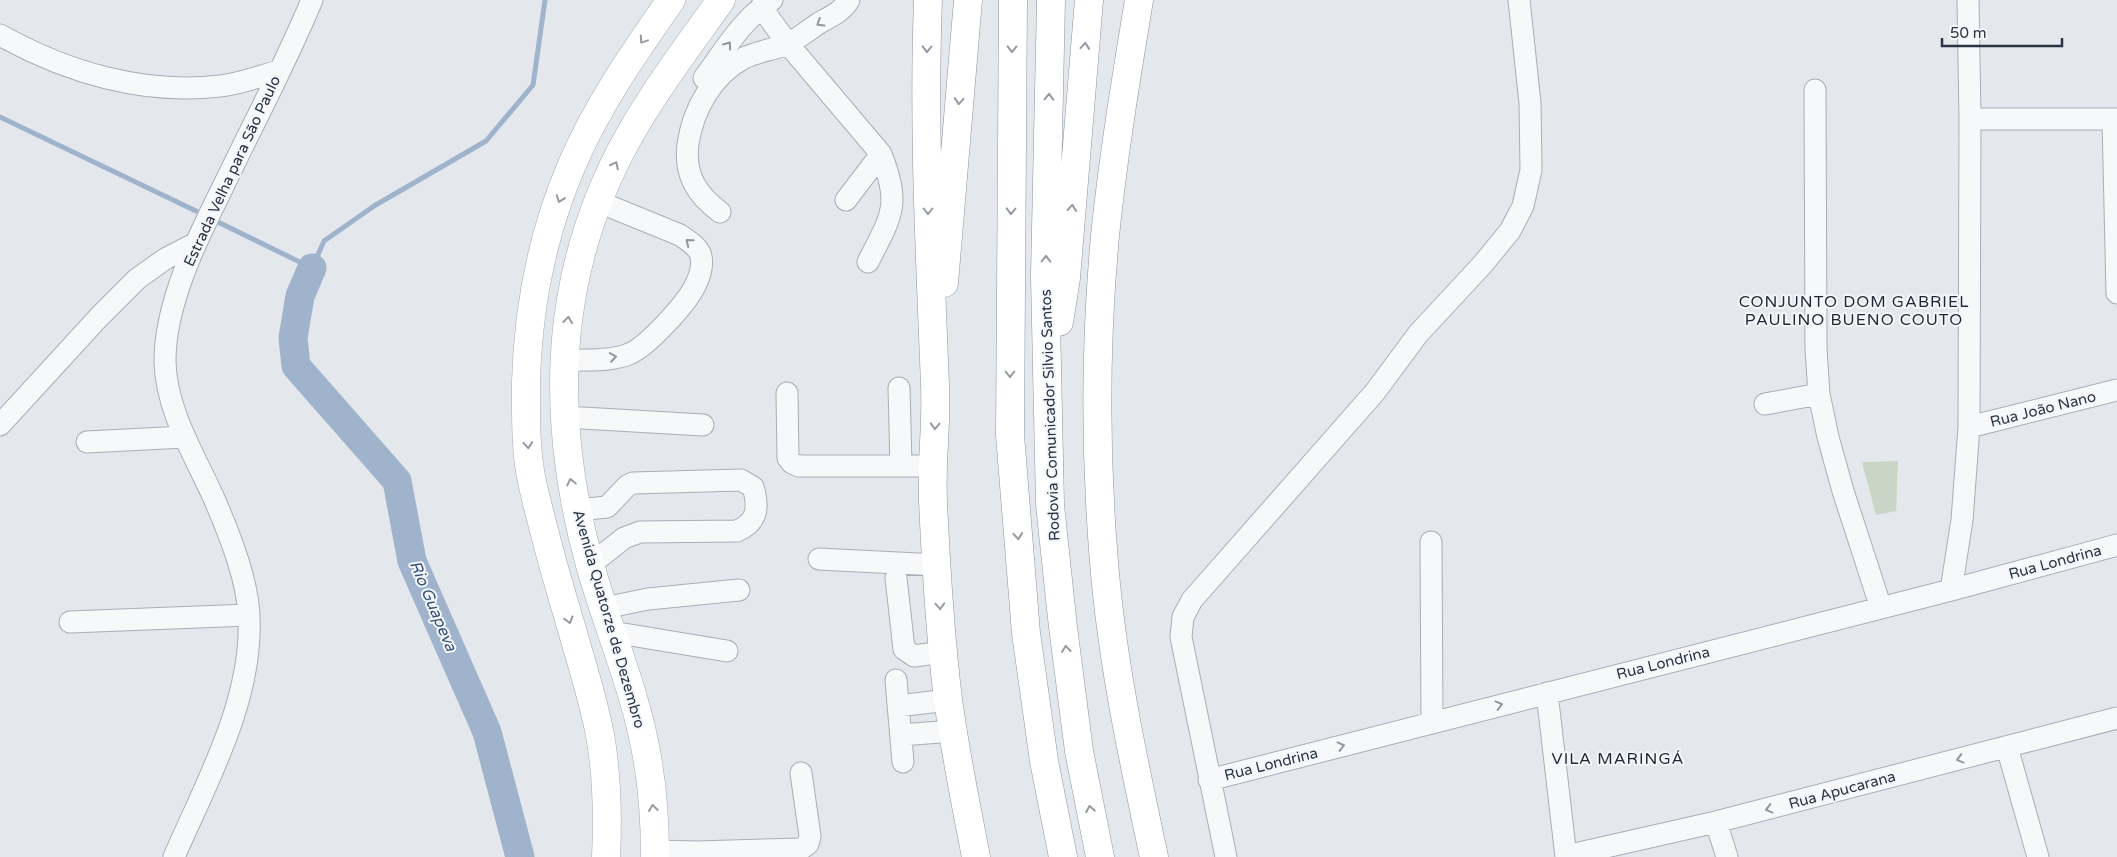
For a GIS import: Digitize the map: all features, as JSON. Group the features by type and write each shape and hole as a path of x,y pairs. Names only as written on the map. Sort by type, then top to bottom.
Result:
{"main road":[{"path":"606,857 608,825 605,774 600,735 590,692 532,483 526,417 530,320 542,254 571,167 592,124 624,68 671,0"},
{"name":"Avenida Quatorze de Dezembro","path":"655,854 655,824 647,756 633,699 590,565 569,469 565,423 564,361 569,307 583,247 607,180 629,137 656,92 721,0"},
{"path":"928,0 926,46 928,251 935,388"},
{"path":"968,0 935,388 932,466 937,565 948,700 976,857"},
{"path":"1013,0 1010,436 1026,633 1044,761 1063,857"},
{"name":"Rodovia Comunicador Silvio Santos","path":"1051,0 1045,276 1050,505 1079,751 1100,857"},
{"path":"1048,396 1066,278 1089,0"},
{"path":"1139,0 1118,132 1105,238 1099,364 1099,491 1112,638 1122,707 1154,857"},
{"path":"542,254 551,267 552,281 542,344 542,417 547,424 565,423"},
{"path":"532,483 544,488 566,583 605,611"}],"street":[{"name":"Estrada Velha para São Paulo","path":"174,857 227,733 239,697 250,641 250,615 237,562 222,517 184,436 168,386 165,361 166,346 177,296 196,242 312,0"},
{"path":"704,88 744,58 788,44 835,13 849,0"},
{"path":"1226,857 1181,637 1183,617 1192,600 1375,392 1418,334 1482,265 1510,231 1523,206 1531,170 1530,112 1519,0"},
{"path":"1951,590 1962,520 1969,428 1970,119 1968,0"},
{"path":"720,212 704,200 696,189 690,174 687,152 690,128 704,88 742,27 767,4 788,44 881,154 890,182 892,206 889,220 868,262"},
{"path":"0,35 21,46 71,66 128,83 159,87 198,88 222,86 279,71"},
{"path":"673,68 704,88"},
{"path":"1814,90 1816,349 1819,394 1828,438 1843,491 1881,608"},
{"path":"1970,119 2115,119 2117,293"},
{"path":"846,200 881,154"},
{"path":"564,361 610,358 627,355 640,348 653,338 694,288 700,276 702,263 699,251 689,241 680,235 599,202"},
{"path":"0,425 99,317 137,280 165,260 196,242"},
{"path":"898,388 902,466"},
{"name":"Rua João Nano","path":"1969,428 2117,390"},
{"path":"787,393 788,458 792,463 799,466 932,466"},
{"path":"1765,404 1819,394"},
{"path":"565,423 703,425"},
{"path":"86,442 184,436"},
{"path":"577,510 607,507 627,486 643,482 741,480 753,487 756,510 754,518 750,524 737,531 652,530 640,532 624,538 590,565"},
{"path":"1431,542 1432,723"},
{"name":"Rua Londrina","path":"1209,780 1951,590 2117,545"},
{"path":"819,559 937,565"},
{"path":"896,578 904,649 914,656 943,652"},
{"path":"605,611 648,599 739,590"},
{"path":"605,611 726,651"},
{"path":"70,622 250,615"},
{"path":"896,680 903,762"},
{"path":"1547,693 1566,856"},
{"path":"898,706 948,700"},
{"name":"Rua Apucarana","path":"1566,856 1716,822 2117,718"},
{"path":"901,736 953,731"},
{"path":"2007,747 2038,857"},
{"path":"655,854 801,850 808,844 810,836 800,773"},
{"path":"1716,822 1727,857"}],"green space":[{"path":"1898,461 1896,511 1876,515 1862,462"}],"waterway":[{"path":"220,223 312,268 324,241 374,206 486,141 533,85 545,0"},
{"path":"0,117 196,211"},
{"name":"Rio Guapeva","path":"312,268 300,296 293,338 296,366 397,481 412,561 487,732 520,857"}],"district":[{"name":"CONJUNTO DOM GABRIEL PAULINO BUENO COUTO","path":"1854,311"},
{"name":"VILA MARINGÁ","path":"1618,759"}]}
